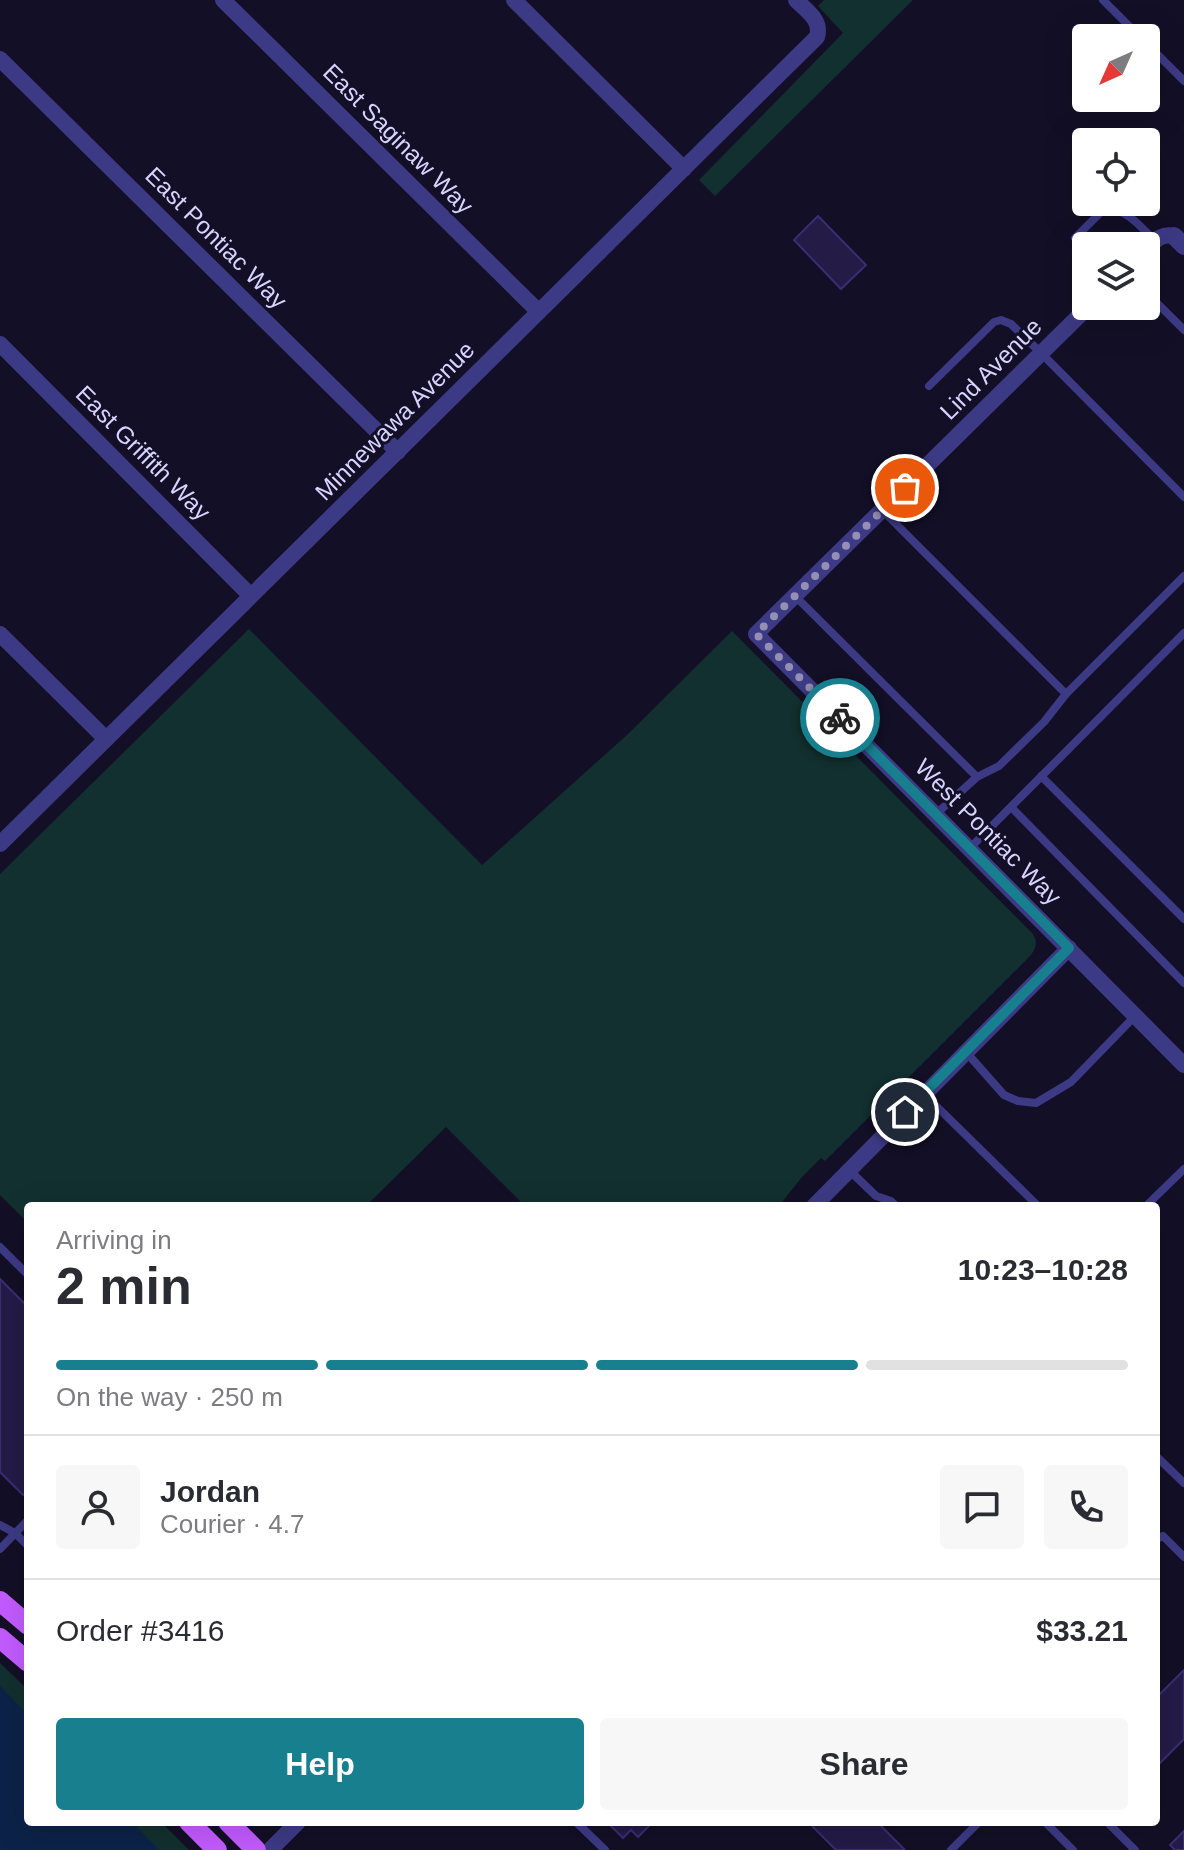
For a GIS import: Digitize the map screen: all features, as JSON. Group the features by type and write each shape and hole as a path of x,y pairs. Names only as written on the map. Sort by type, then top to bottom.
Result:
{"main road":[{"path":"0,1601 24,1622"},
{"path":"0,1638 24,1659"},
{"path":"193,1826 217,1850"},
{"path":"232,1826 256,1850"}],"street":[{"name":"East Saginaw Way","path":"223,0 539,312"},
{"path":"514,0 684,169"},
{"name":"Minnewawa Avenue","path":"0,844 817,37 820,29 817,21 796,0"},
{"name":"East Pontiac Way","path":"0,59 398,452"},
{"path":"1160,239 1167,234 1181,236"},
{"name":"Lind Avenue","path":"756,634 1075,320"},
{"name":"East Griffith Way","path":"0,344 251,596"},
{"path":"0,634 106,739"},
{"name":"West Pontiac Way","path":"756,634 1183,1063"},
{"path":"818,1202 1069,948"},
{"path":"270,1850 294,1826"}],"lane":[{"path":"1103,0 1127,24"},
{"path":"1160,57 1184,81"},
{"path":"1081,232 1105,208 1115,208 1133,219 1142,232"},
{"path":"1160,306 1184,330"},
{"path":"929,386 994,322 1001,320 1011,324 1184,497"},
{"path":"882,510 1066,694"},
{"path":"936,814 977,777 999,766 1184,576"},
{"path":"795,596 977,777"},
{"path":"970,848 1184,633"},
{"path":"1041,776 1184,919"},
{"path":"1011,807 1184,983"},
{"path":"965,1051 1004,1095 1018,1101 1036,1103 1071,1082 1136,1015"},
{"path":"923,1093 1034,1202"},
{"path":"849,1169 876,1196 892,1202"},
{"path":"1150,1202 1184,1169"},
{"path":"0,1247 24,1271"},
{"path":"1160,1460 1184,1483"},
{"path":"0,1549 24,1524"},
{"path":"0,1525 24,1542"},
{"path":"1160,1537 1163,1536 1184,1557"},
{"path":"580,1826 605,1850"},
{"path":"951,1850 975,1826"},
{"path":"1049,1826 1073,1850"},
{"path":"1111,1826 1135,1850"}],"green space":[{"path":"824,0 913,0 715,196 699,180 843,33 818,6"},
{"path":"249,629 482,865 628,734 732,631 1031,932 1036,941 1031,955 825,1161 821,1158 782,1202 521,1202 446,1127 370,1202 24,1202 24,1219 0,1195 0,874"},
{"path":"0,1663 24,1686 24,1826 165,1826 189,1850 0,1850"}],"water":[{"path":"0,1686 24,1711 24,1826 136,1826 159,1850 0,1850"}],"building":[{"path":"818,216 866,265 841,289 794,240"},
{"path":"0,1279 24,1303 24,1494 0,1472"},
{"path":"1184,1670 1184,1739 1160,1763 1160,1694"},
{"path":"611,1826 649,1826 638,1837 631,1830 623,1838"},
{"path":"812,1826 881,1826 905,1850 836,1850"},
{"path":"1184,1831 1184,1850 1175,1850 1170,1845"}],"way so far":[{"path":"840,718 756,634 905,488"}],"route":[{"path":"840,718 1069,948 905,1112"}]}
